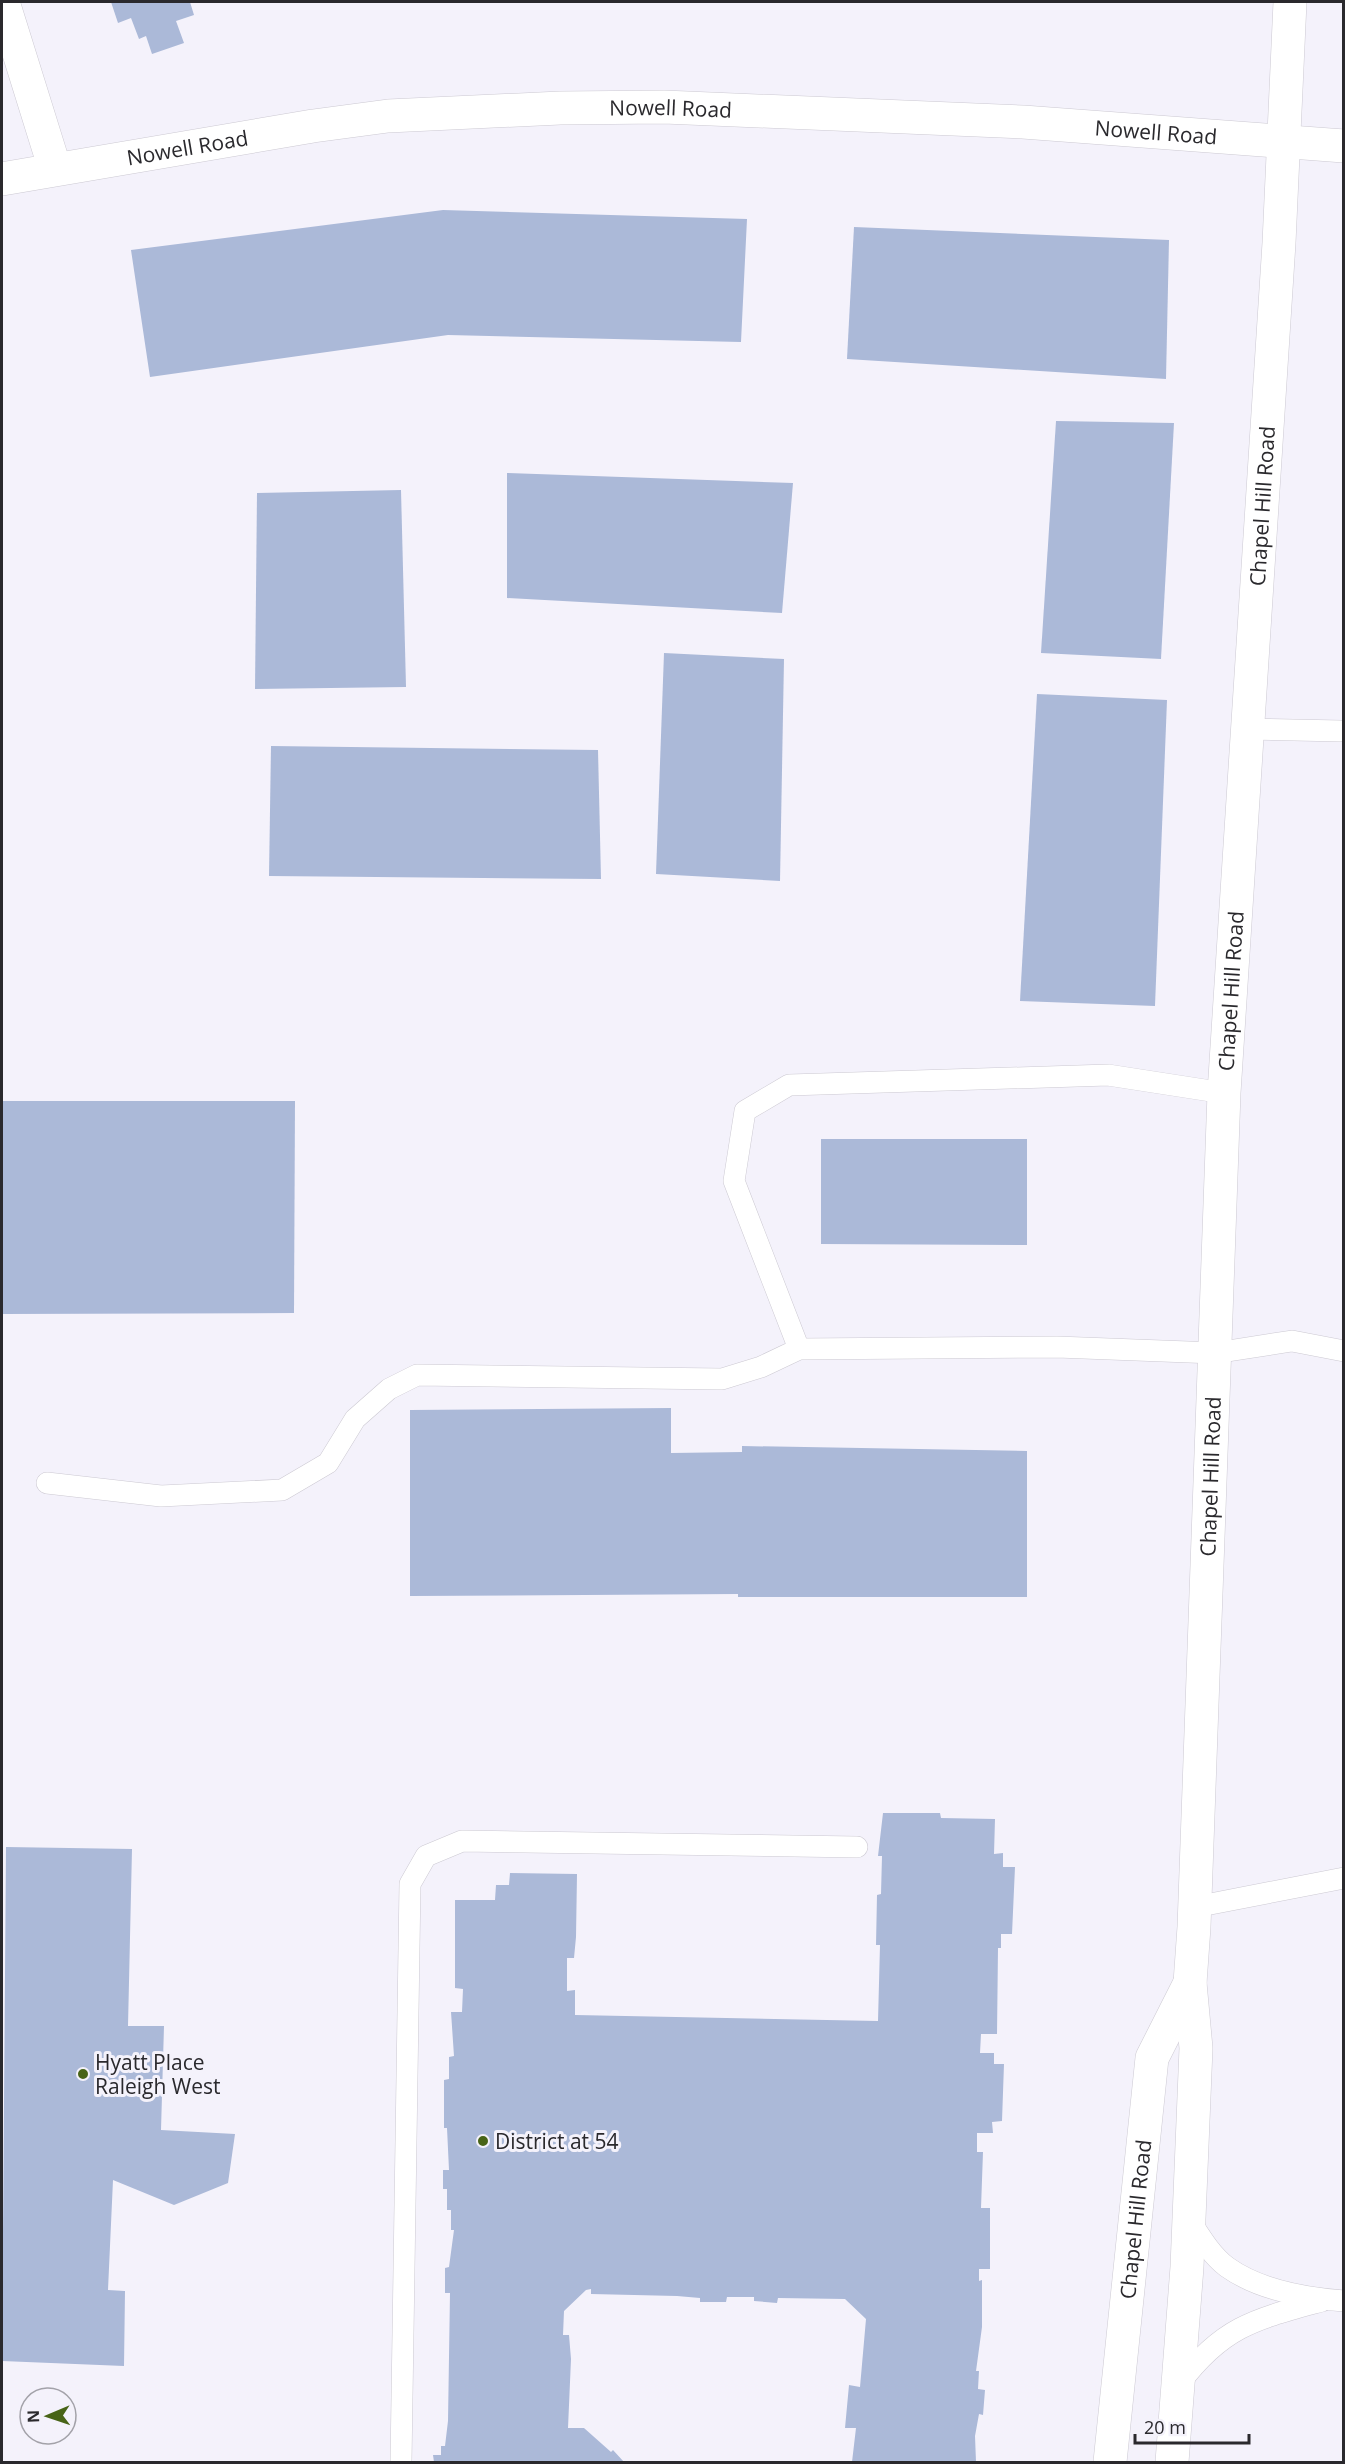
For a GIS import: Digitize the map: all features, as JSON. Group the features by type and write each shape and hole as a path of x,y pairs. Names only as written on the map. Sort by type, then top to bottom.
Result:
{"main road":[{"path":"3,2 55,169"},
{"name":"Chapel Hill Road","path":"1172,2463 1189,2218 1196,2048 1190,1983 1195,1907 1224,1093 1284,142 1290,2"},
{"name":"Nowell Road","path":"2,179 313,126 388,116 560,108 664,107 1023,122 1344,146"},
{"name":"Chapel Hill Road","path":"1110,2463 1152,2058 1190,1983"}],"lane":[{"path":"1248,729 1341,731"},
{"path":"799,1349 734,1181 745,1111 789,1085 801,1084 1108,1075 1224,1093"},
{"path":"47,1484 161,1496 282,1490 328,1463 355,1419 388,1389 417,1375 722,1379 760,1367 799,1349 1057,1347 1215,1353 1292,1341 1344,1351"},
{"path":"401,2463 410,1884 426,1856 462,1841 857,1847"},
{"path":"1195,1907 1344,1878"},
{"path":"1189,2218 1203,2242 1227,2267 1270,2288 1335,2300"},
{"path":"1178,2386 1200,2357 1229,2333 1266,2316 1335,2300"}],"building":[{"path":"111,2 190,2 194,15 176,21 184,43 152,54 146,36 139,39 131,18 118,23"},
{"path":"443,210 747,219 741,342 448,335 150,377 131,250"},
{"path":"854,227 1169,240 1166,379 847,359"},
{"path":"1056,421 1174,423 1161,659 1041,653"},
{"path":"507,473 793,483 782,613 507,598"},
{"path":"401,490 406,687 255,689 257,493"},
{"path":"664,653 784,659 780,881 656,874"},
{"path":"1037,694 1167,700 1155,1006 1020,1001"},
{"path":"271,746 598,750 601,879 269,876"},
{"path":"2,1101 295,1101 294,1313 2,1314"},
{"path":"821,1139 1027,1139 1027,1245 821,1244"},
{"path":"671,1408 671,1453 742,1452 742,1446 1027,1451 1027,1597 738,1597 738,1594 410,1596 410,1410"},
{"name":"District at 54","path":"883,1813 940,1813 941,1818 995,1819 994,1854 1003,1853 1003,1867 1015,1867 1012,1934 1001,1934 1001,1948 998,1948 997,2034 981,2034 980,2053 994,2053 994,2064 1004,2064 1002,2121 992,2122 993,2133 977,2133 977,2152 983,2152 981,2208 990,2208 990,2269 979,2269 979,2281 982,2280 982,2327 976,2371 979,2371 978,2389 985,2390 983,2415 979,2414 975,2436 976,2462 852,2462 856,2428 845,2428 849,2385 860,2387 866,2319 845,2299 778,2298 777,2303 754,2301 754,2297 727,2297 726,2302 700,2302 700,2298 677,2296 591,2294 591,2289 586,2290 564,2311 563,2335 569,2335 571,2359 568,2428 584,2428 611,2452 613,2450 624,2462 434,2462 433,2455 441,2455 441,2446 445,2446 448,2421 450,2293 445,2293 445,2268 449,2267 454,2230 451,2230 451,2210 447,2210 447,2189 443,2189 443,2170 449,2170 447,2128 444,2128 444,2080 449,2079 449,2057 454,2056 451,2012 462,2012 463,1989 455,1988 455,1900 495,1900 496,1885 509,1885 510,1873 577,1874 574,1958 567,1958 567,1991 575,1990 575,2015 878,2021 880,1945 876,1945 877,1895 881,1894 882,1856 878,1856"},
{"name":"Hyatt Place Raleigh West","path":"6,1847 132,1849 128,2026 164,2026 161,2130 235,2134 228,2183 174,2205 113,2180 108,2290 125,2291 124,2366 2,2361"}],"place":[{"name":"Hyatt Place Raleigh West","path":"83,2074"},
{"name":"District at 54","path":"483,2141"}]}
